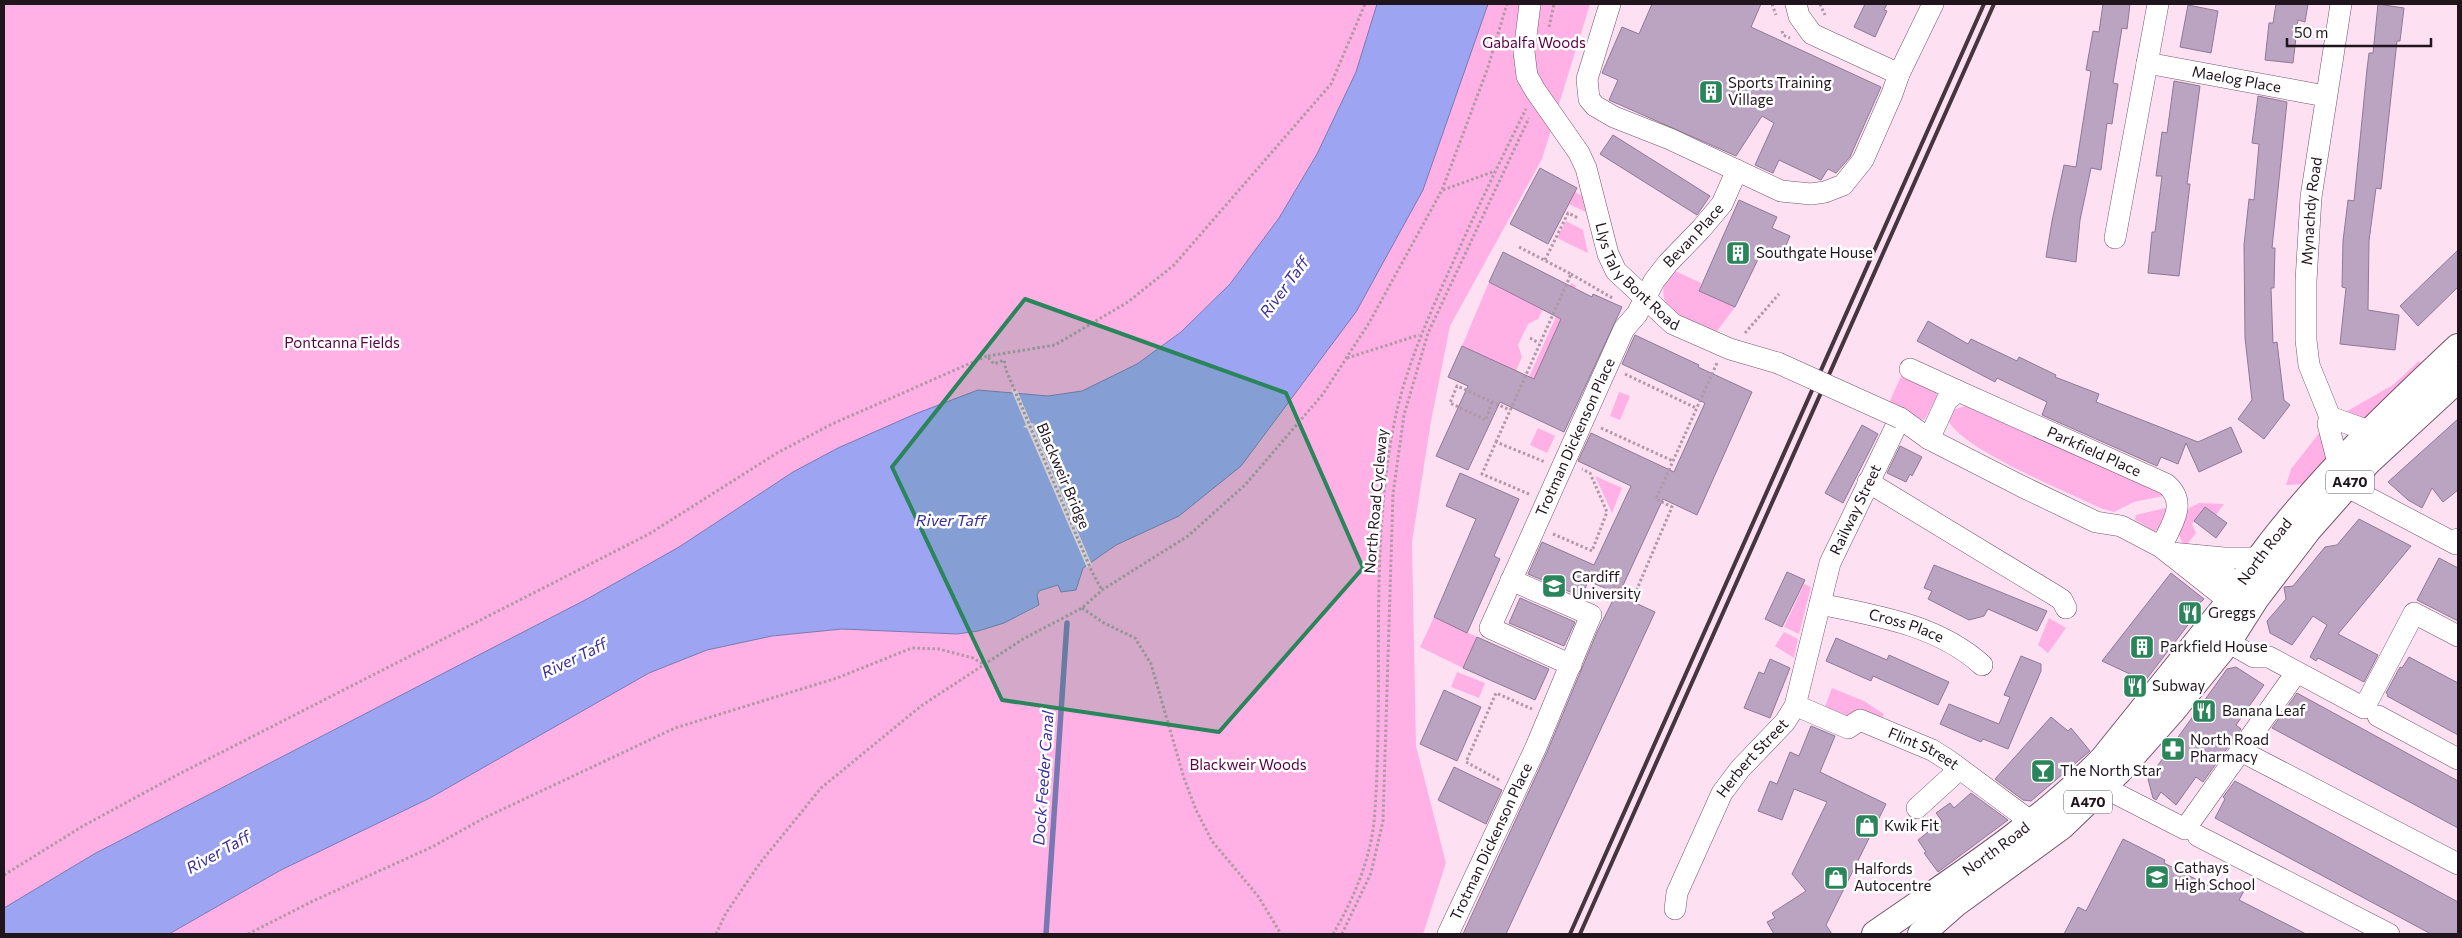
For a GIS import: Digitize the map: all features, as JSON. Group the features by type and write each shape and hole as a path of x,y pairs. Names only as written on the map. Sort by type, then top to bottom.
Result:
{"main road":[{"name":"North Road","path":"1875,934 2033,823 2103,759 2243,600 2308,530 2368,431 2458,346"},
{"name":"North Road","path":"1921,934 1956,904 2062,826 2103,787 2168,716 2228,642 2259,558 2308,496 2342,475 2368,462 2458,379"}],"street":[{"name":"Llys Tal y Bont Road","path":"1530,4 1524,52 1528,76 1537,94 1571,138 1582,160 1608,254 1616,271 1673,324 1730,349 1778,363 1900,418"},
{"path":"1610,4 1587,78 1589,99 1594,106 1614,117 1670,139 1782,191 1797,194 1825,192 1843,185 1864,160 1895,88 1899,74 1932,4"},
{"path":"1796,4 1799,16 1812,34 1899,74"},
{"path":"2114,238 2158,4"},
{"name":"Mynachdy Road","path":"2341,4 2311,197 2305,306 2309,365 2330,416 2328,424 2342,475"},
{"name":"Maelog Place","path":"2148,62 2326,96"},
{"name":"Bevan Place","path":"1645,300 1654,281 1722,204 1737,170"},
{"name":"Trotman Dickenson Place","path":"1571,665 1490,628 1624,329 1637,314 1645,300"},
{"name":"Parkfield Place","path":"1910,369 2166,484 2175,493 2178,504 2166,550"},
{"path":"1929,439 1947,400 1958,391"},
{"path":"2330,416 2368,431"},
{"path":"1900,418 1929,439 2096,522 2122,526 2166,550 2243,600"},
{"name":"Railway Street","path":"1820,604 1830,563 1900,418"},
{"path":"2342,475 2457,542"},
{"path":"1868,482 2056,596 2062,600 2066,608"},
{"path":"2166,550 2202,557 2259,558"},
{"path":"2202,557 2243,600"},
{"name":"Trotman Dickenson Place","path":"1448,934 1503,818 1571,665 1591,615 1511,580"},
{"name":"Cross Place","path":"1820,604 1912,624 1965,649 1982,665"},
{"name":"Herbert Street","path":"1675,909 1677,893 1722,793 1740,769 1785,722 1795,706 1820,604"},
{"path":"2371,712 2414,613 2458,636"},
{"path":"2228,642 2254,656 2269,657 2458,759"},
{"path":"2192,833 2241,751 2296,673"},
{"name":"Flint Street","path":"1804,710 1848,728 1860,720 1932,750 2033,823"},
{"path":"2241,751 2458,864"},
{"path":"1917,808 1952,776 1956,766"},
{"path":"2103,787 2389,934"}],"path":[{"path":"4,875 83,826 171,779 649,534 777,453 816,432 895,394 987,356 1055,345 1128,302 1174,265 1331,84 1365,4"},
{"path":"716,934 726,913 760,863 821,788 922,706 983,664 1023,639 1082,608 1102,590 1188,536 1245,485 1323,394 1378,306 1442,190 1487,70 1507,4"},
{"path":"1342,934 1368,881 1383,821 1393,494 1404,416 1428,333 1537,94"},
{"name":"North Road Cycleway","path":"1332,934 1362,876 1372,844 1376,797 1382,536 1388,464 1396,417 1420,334 1495,172 1537,94"},
{"path":"1442,190 1495,172"},
{"path":"1544,260 1568,213 1583,220"},
{"path":"1519,247 1571,274 1482,474 1535,497"},
{"path":"1602,609 1615,586 1634,596 1672,506 1656,499 1715,365 1780,294"},
{"path":"1346,358 1420,334"},
{"path":"1530,338 1539,343"},
{"name":"Blackweir Bridge","path":"987,356 994,364 1004,360 1006,370 1088,564 1102,590"},
{"path":"1620,372 1696,408"},
{"path":"1492,402 1486,420 1450,403 1457,386 1510,410"},
{"path":"1597,426 1673,461"},
{"path":"1496,442 1550,464"},
{"path":"1545,531 1592,551 1607,512 1590,473 1575,465"},
{"path":"1082,608 1104,623 1135,638 1143,648 1151,664 1184,778 1196,810 1212,841 1258,896 1281,934"},
{"path":"248,934 322,897 432,847 484,818 675,728 837,678 912,648 939,648 973,658 983,664"}],"highlighted area":[{"path":"1025,299 1286,393 1363,568 1219,732 1002,700 892,467"}],"green space":[{"name":"Pontcanna Fields","path":"4,4 1377,4 1356,72 1317,154 1279,218 1230,284 1181,332 1137,364 1082,391 1048,396 978,390 793,472 679,547 587,599 94,854 4,908"},
{"name":"Blackweir Woods","path":"1488,4 1590,4 1542,159 1450,326 1431,421 1412,542 1416,746 1446,863 1423,934 169,934 281,870 430,798 649,673 707,650 772,636 842,629 896,629 928,633 1004,623 1039,606 1037,595 1039,592 1058,585 1076,590 1083,568 1116,545 1179,516 1423,190"},
{"path":"1575,192 1586,198 1590,214 1569,204"},
{"path":"1566,221 1583,230 1588,253 1557,238"},
{"path":"1673,270 1701,283 1699,291 1735,307 1717,331 1683,317 1673,311 1666,303 1663,294 1665,283"},
{"path":"1489,282 1543,309 1538,319 1528,324 1518,345 1522,357 1516,371 1462,346"},
{"path":"1571,283 1576,286 1520,411 1515,408"},
{"path":"2419,361 2424,366 2365,419 2342,414 2393,385"},
{"path":"1902,374 1936,392 1937,396 1925,419 1922,420 1889,403"},
{"path":"1619,392 1630,396 1620,420 1610,416"},
{"path":"1965,406 2168,495 2134,502 2114,512 2100,508 2017,469 1973,444 1957,431 1948,420 1953,410"},
{"path":"2324,427 2331,455 2307,484 2286,485 2291,469"},
{"path":"1538,428 1555,436 1547,453 1530,445"},
{"path":"1595,476 1622,488 1612,513"},
{"path":"2199,503 2224,504 2216,515 2205,507 2192,524 2196,533 2184,548 2178,532 2189,508"},
{"path":"2169,507 2159,530 2154,531 2135,520 2136,515"},
{"path":"1804,584 1811,587 1799,634 1784,627"},
{"path":"1434,617 1477,637 1463,668 1420,647"},
{"path":"2049,618 2066,628 2048,653 2038,645"},
{"path":"1784,632 1798,639 1794,658 1775,646"},
{"path":"1457,672 1485,683 1479,698 1451,687"},
{"path":"1832,688 1864,701 1884,714 1881,722 1845,719 1824,709"}],"water":[{"name":"River Taff","path":"1377,4 1488,4 1423,190 1356,312 1241,466 1179,516 1116,545 1083,568 1076,590 1061,592 1058,585 1039,591 1037,595 1039,605 1004,623 978,631 957,634 842,629 772,636 707,650 649,673 430,798 281,870 169,934 4,934 4,908 94,854 587,599 679,547 793,472 838,448 915,414 978,390 1048,396 1082,391 1137,364 1181,332 1230,284 1279,218 1317,154 1356,72"}],"pier":[{"path":"1011,389 1017,390 1031,423 1035,424 1033,426 1092,565 1087,568 1027,428 1023,427 1026,425"}],"building":[{"name":"Sports Training Village","path":"1652,4 1761,4 1751,27 1881,87 1850,157 1836,173 1828,169 1821,180 1779,160 1773,173 1755,165 1774,123 1762,116 1736,156 1609,100 1618,80 1602,73 1622,27 1639,34"},
{"path":"1865,4 1887,4 1884,10 1887,11 1875,37 1854,27"},
{"path":"2103,4 2130,4 2127,29 2122,28 2113,83 2118,84 2112,124 2107,123 2101,170 2091,168 2080,220 2076,262 2046,257 2064,165 2076,167 2091,71 2086,70 2093,31 2099,32"},
{"path":"2276,4 2308,4 2305,22 2298,20 2293,63 2265,60 2269,23 2273,23"},
{"path":"2378,4 2404,8 2400,41 2397,41 2381,189 2376,188 2369,241 2368,310 2399,315 2395,350 2340,344 2346,288 2342,287 2343,241 2348,200 2354,201 2367,69 2369,53 2373,53"},
{"path":"2188,5 2218,11 2211,53 2180,47"},
{"path":"2174,81 2200,86 2187,184 2190,184 2179,276 2148,273 2152,232 2155,232 2162,176 2156,176 2162,132 2167,133"},
{"path":"2258,96 2287,102 2272,248 2275,248 2274,288 2271,288 2273,343 2277,342 2284,400 2290,405 2264,439 2238,419 2252,400 2245,338 2244,245 2249,199 2254,200 2259,144 2252,143"},
{"path":"1613,135 1710,196 1697,215 1600,154"},
{"path":"1540,168 1577,188 1548,244 1510,224"},
{"name":"Southgate House","path":"1739,200 1777,217 1772,228 1790,236 1781,257 1763,249 1735,307 1699,291"},
{"path":"2458,250 2458,287 2418,326 2400,306"},
{"path":"1503,252 1592,297 1593,294 1622,307 1564,432 1500,402 1468,470 1436,456 1468,386 1448,377 1462,346 1534,379 1561,319 1489,282"},
{"path":"1928,321 1968,344 1971,339 2017,361 2019,357 2056,375 2055,377 2099,394 2096,402 2198,442 2231,427 2242,452 2199,472 2186,443 2178,464 2161,457 2157,466 2042,415 2047,402 1997,378 1995,382 1917,341"},
{"path":"1635,335 1752,392 1697,515 1663,499 1619,594 1588,581 1582,597 1528,574 1542,542 1594,565 1631,486 1578,461 1591,433 1674,472 1705,403 1622,364"},
{"path":"2458,419 2458,490 2443,502 2432,488 2422,508 2408,500 2388,482"},
{"path":"1862,425 1878,434 1843,503 1825,493"},
{"path":"1900,446 1922,457 1912,476 1910,474 1906,482 1887,473"},
{"path":"1460,473 1519,499 1494,556 1500,559 1467,633 1434,617 1476,519 1446,506"},
{"path":"2205,507 2227,523 2216,538 2194,521"},
{"path":"2359,519 2411,546 2338,634 2378,655 2364,682 2318,658 2316,661 2310,657 2327,625 2313,616 2292,645 2270,633 2267,621 2286,599 2284,587 2293,586 2325,547 2337,545"},
{"path":"2439,558 2458,568 2458,621 2417,600"},
{"path":"1934,565 2047,611 2037,631 1988,609 1984,616 1969,620 1928,599 1932,591 1924,588"},
{"path":"1787,572 1805,580 1782,627 1765,619"},
{"name":"Parkfield House","path":"2171,573 2204,599 2198,605 2201,608 2145,681 2102,661"},
{"path":"1616,594 1655,612 1506,934 1463,934 1547,752 1597,632"},
{"path":"1520,598 1575,622 1564,646 1509,623"},
{"path":"1477,637 1549,669 1535,700 1463,668"},
{"path":"1836,638 1887,660 1889,655 1949,682 1938,705 1873,676 1871,681 1826,661"},
{"path":"2021,656 2041,664 2041,671 2008,749 1983,739 1981,742 1940,724 1949,704 1999,724 2010,697 2004,695"},
{"path":"2409,657 2458,683 2458,735 2387,696 2388,694 2386,693 2400,667 2402,668"},
{"path":"1770,659 1790,668 1770,718 1744,708 1759,672 1764,674"},
{"path":"2236,667 2264,685 2236,725 2241,729 2203,782 2196,777 2176,805 2161,792 2156,800 2153,798 2148,779 2227,669"},
{"path":"1444,690 1481,707 1457,761 1420,744"},
{"path":"2297,693 2458,781 2458,828 2272,728"},
{"path":"2051,717 2068,731 2071,728 2090,751 2031,801 2023,800 1995,779"},
{"path":"1811,726 1835,736 1820,772 1886,804 1826,925 1832,934 1774,934 1767,922 1775,918 1772,913 1806,891 1792,874 1827,802 1794,789 1782,820 1758,811 1770,781 1777,784 1790,752 1799,756"},
{"path":"1454,767 1502,790 1486,824 1438,800"},
{"path":"2235,781 2458,902 2458,934 2431,934 2215,818 2225,799 2223,797"},
{"path":"1971,793 2008,820 1938,872 1924,853 1926,852 1918,840 1942,821 1936,813 1950,803 1954,808"},
{"path":"2123,839 2165,860 2164,863 2219,891 2226,879 2245,889 2239,900 2306,934 2064,934 2078,907 2086,911"}],"waterway":[{"name":"Dock Feeder Canal","path":"1046,934 1067,623"}],"railway":[{"path":"1570,934 1984,4"},
{"path":"1580,934 1994,4"}],"place":[{"name":"Sports Training Village","path":"1711,92"},
{"name":"Southgate House","path":"1738,253"},
{"name":"Cardiff University","path":"1554,586"},
{"name":"Greggs","path":"2190,613"},
{"name":"Parkfield House","path":"2142,647"},
{"name":"Subway","path":"2135,686"},
{"name":"Banana Leaf","path":"2204,711"},
{"name":"North Road Pharmacy","path":"2173,749"},
{"name":"The North Star","path":"2043,771"},
{"name":"Kwik Fit","path":"1867,826"},
{"name":"Cathays High School","path":"2157,877"},
{"name":"Halfords Autocentre","path":"1836,878"}],"park label":[{"name":"Gabalfa Woods","path":"1534,43"}]}
